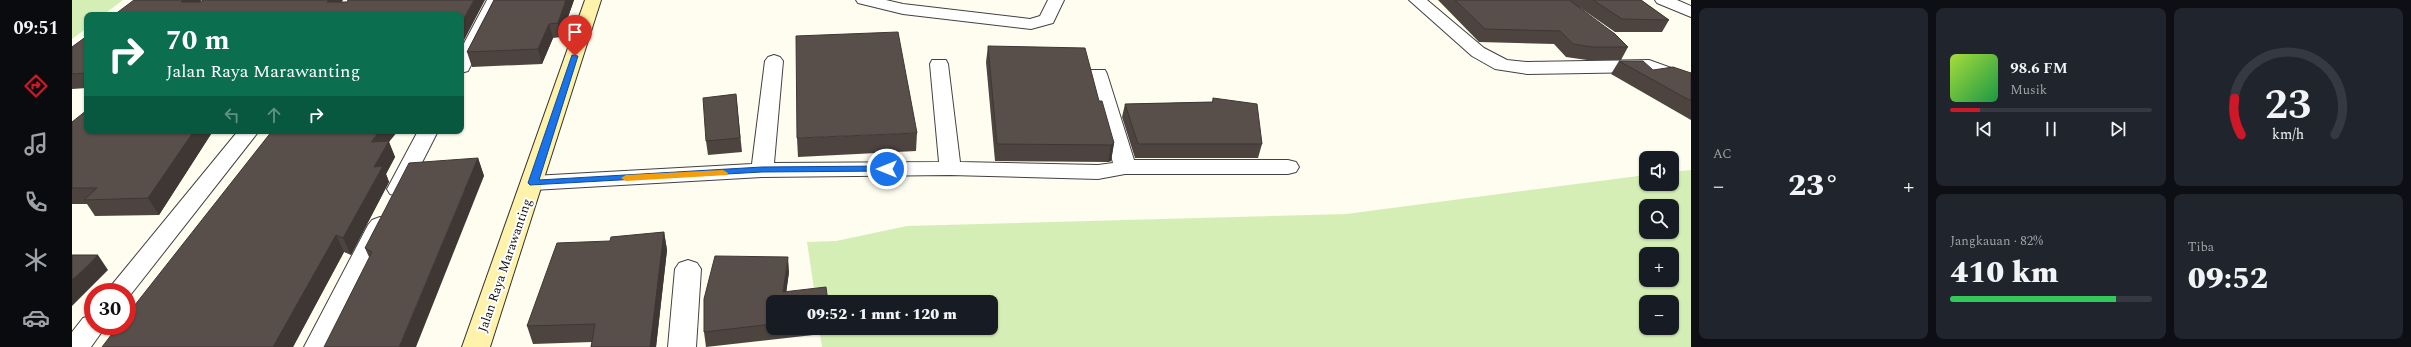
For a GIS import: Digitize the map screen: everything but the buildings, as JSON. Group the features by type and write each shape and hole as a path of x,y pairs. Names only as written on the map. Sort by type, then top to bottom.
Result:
{"street":[{"path":"464,61 495,0"},
{"name":"Jalan Raya Marawanting","path":"476,347 533,183 593,0"},
{"path":"864,0 903,9 1032,24 1047,19 1056,0"},
{"path":"1417,0 1478,52 1502,65 1527,68 1648,66"},
{"path":"1663,0 1689,10"},
{"path":"1624,48 1648,66 1691,82"},
{"path":"762,170 774,61"},
{"path":"939,64 950,168"},
{"path":"1098,74 1125,167"},
{"path":"126,283 247,134"},
{"path":"318,347 426,134"},
{"path":"533,183 762,170 950,168 1098,172 1125,167 1288,167"},
{"path":"682,347 688,269"},
{"path":"75,347 84,335"}],"green space":[{"path":"72,0 123,0 107,12 84,12 84,30 72,39"},
{"path":"1691,170 1691,347 822,347 820,335 998,335 998,295 815,295 807,242 836,241 907,226 1346,214 1639,176 1639,191 1679,191 1679,171"}],"slow traffic":[{"path":"626,178 723,173"}],"route":[{"path":"575,56 533,183 762,170 887,169"}]}
